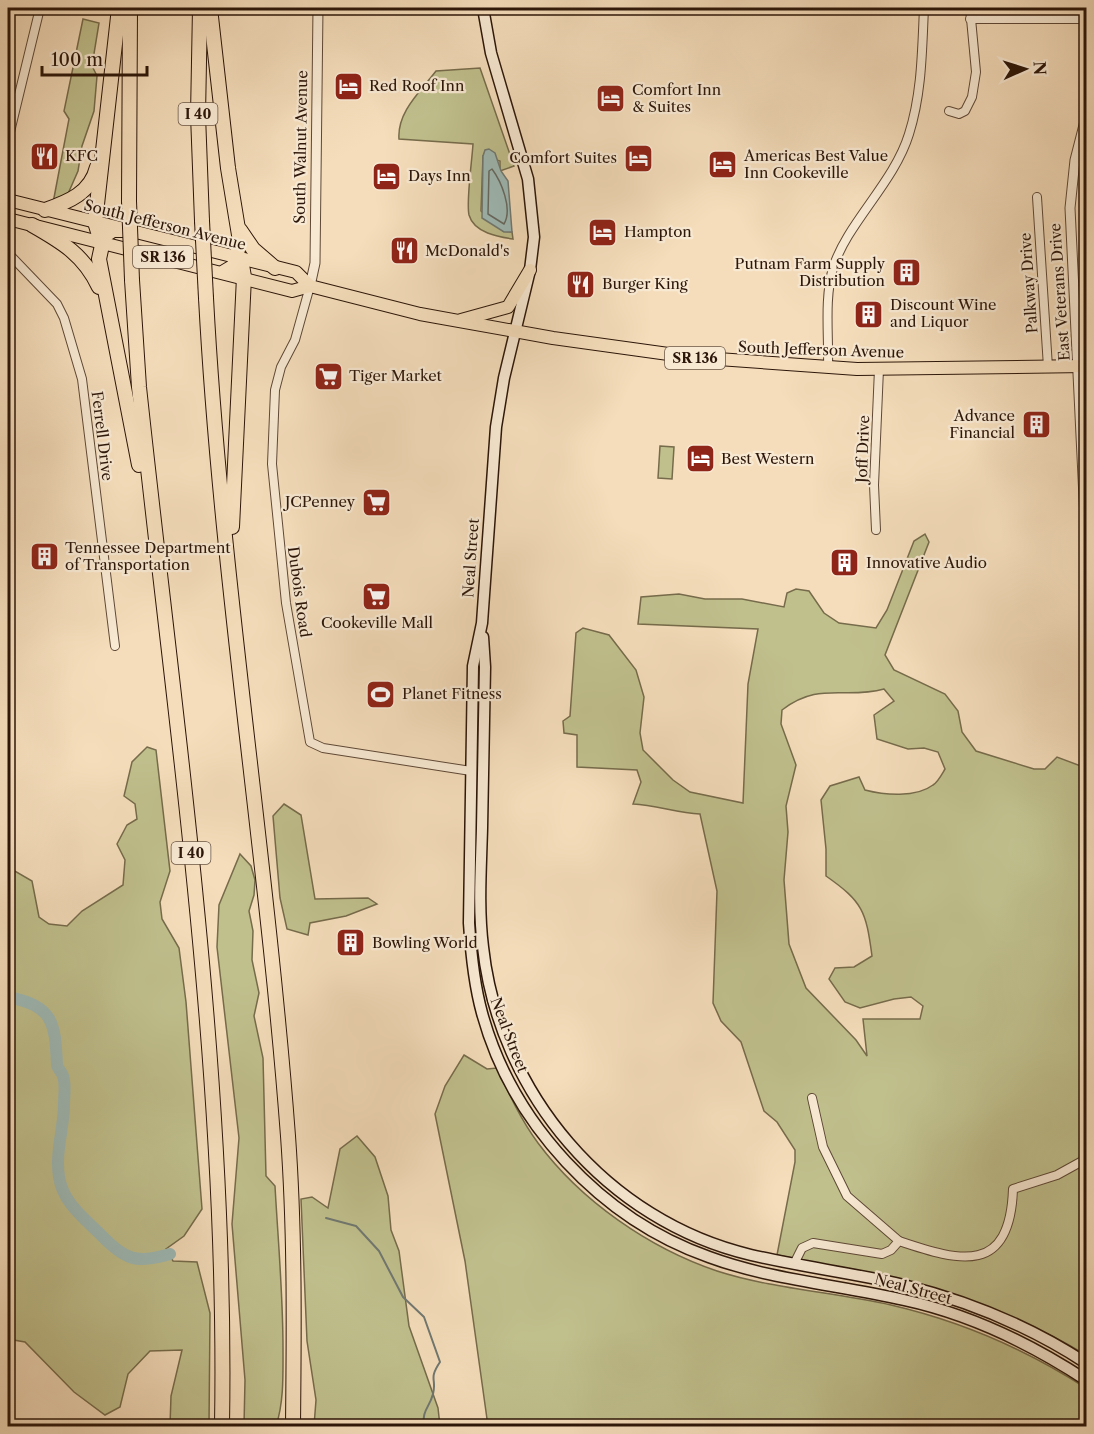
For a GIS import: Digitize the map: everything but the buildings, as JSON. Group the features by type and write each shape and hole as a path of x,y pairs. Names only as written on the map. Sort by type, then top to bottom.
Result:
{"highway":[{"path":"119,8 94,222 101,242 100,266 159,571"},
{"name":"I 40","path":"130,8 129,201 132,280 139,387 211,1055 223,1285 222,1426"},
{"name":"I 40","path":"200,8 198,115 212,416 271,942 288,1139 294,1318 293,1426"},
{"path":"210,8 217,82 240,245 234,267 224,272"},
{"path":"45,210 74,198 84,190 95,175 102,142"},
{"path":"236,224 253,249 275,268"},
{"path":"32,225 66,244 92,271 110,319"},
{"path":"101,242 106,234 124,230"},
{"path":"232,589 233,500 244,277 242,265 237,258"}],"main road":[{"name":"Neal Street","path":"483,8 490,49 528,179 534,237 530,270 496,427 482,623 473,666 469,923 472,966 482,1014 502,1068 546,1139 581,1178 636,1221 694,1252 742,1267 927,1305 1020,1341 1086,1380"},
{"name":"South Jefferson Avenue","path":"8,200 296,273 310,286 381,305 515,332 690,357 828,368 1083,366"},
{"name":"South Jefferson Avenue","path":"8,219 292,291 310,286"},
{"path":"457,321 508,308 530,270"},
{"name":"Neal Street","path":"482,623 485,667 480,914 488,978 507,1042 527,1085 565,1141 618,1192 669,1224 725,1249 884,1281 943,1296 1019,1326 1086,1363"}],"street":[{"path":"8,140 40,8"},
{"name":"South Walnut Avenue","path":"310,286 315,263 318,8"},
{"path":"828,368 829,295 833,269 842,247 881,188 909,135 918,95 924,8"},
{"path":"949,111 959,114 965,111 972,97 976,72 970,8"},
{"path":"1077,8 1077,19"},
{"path":"970,18 1086,19"},
{"name":"East Veterans Drive","path":"1086,117 1075,160 1070,208 1083,366 1086,539"},
{"name":"Palkway Drive","path":"1037,197 1048,367"},
{"name":"Ferrell Drive","path":"8,253 57,304 74,348 82,379 115,646"},
{"name":"Dubois Road","path":"310,286 295,340 281,367 275,390 272,453 285,598 310,741 323,748 471,771"},
{"name":"Joff Drive","path":"876,530 874,485 879,369"},
{"path":"812,1098 823,1147 847,1196 899,1241 931,1252 964,1258 983,1255 996,1245 1008,1230 1013,1189 1057,1175 1086,1159"},
{"path":"794,1264 802,1248 813,1243 882,1254 891,1250 899,1241"}],"green space":[{"path":"83,19 99,23 92,66 97,76 94,111 82,146 78,171 67,196 53,203 69,119 64,111"},
{"path":"480,68 514,166 500,171 500,161 483,156 481,211 503,231 512,232 513,239 481,230 469,215 473,144 399,139 399,129 406,111 436,71"},
{"path":"660,446 674,447 672,479 658,478"},
{"path":"925,534 929,542 885,655 894,670 945,694 958,711 962,732 976,751 1034,769 1045,769 1057,757 1086,768 1086,1355 1049,1334 974,1302 898,1280 777,1255 795,1162 795,1150 777,1122 764,1111 741,1042 721,1021 713,1003 717,891 700,814 633,804 641,782 637,770 577,767 577,735 564,733 563,721 570,716 576,633 583,628 609,635 636,670 644,697 640,733 643,750 673,780 690,792 743,803 748,684 758,629 638,624 641,597 679,594 705,599 742,599 784,607 787,593 796,589 809,591 824,613 839,623 876,628 887,610 914,541","holes":["884,689 894,701 874,715 877,739 908,749 924,748 938,752 945,769 938,780 918,792 890,794 865,790 859,777 830,786 821,800 826,876 848,893 861,909 865,918 872,956 854,967 835,968 829,979 845,1002 860,1008 911,997 923,1006 920,1019 863,1019 867,1056 856,1040 806,988 789,944 784,880 788,832 786,806 796,765 781,724 782,710 808,696 832,693 857,693"]},
{"path":"147,747 156,750 170,871 160,902 162,919 179,948 186,1002 202,1209 184,1236 166,1249 173,1261 197,1262 210,1313 209,1426 170,1426 171,1396 182,1350 150,1351 128,1374 120,1407 105,1415 74,1392 25,1342 8,1339 8,867 32,881 39,917 49,924 67,926 82,911 123,885 125,860 117,844 127,825 137,819 135,804 124,796 132,762"},
{"path":"284,804 301,815 315,899 368,898 377,904 346,916 310,923 308,935 287,929 280,898 273,816"},
{"path":"240,854 251,866 255,880 254,895 249,911 253,931 252,960 259,993 254,1016 263,1058 266,1176 275,1186 283,1328 282,1398 276,1426 244,1426 245,1380 232,1224 239,1138 217,947 219,905"},
{"path":"464,1055 487,1069 497,1068 526,1125 555,1164 596,1203 642,1236 717,1271 760,1282 891,1305 942,1319 992,1338 1040,1361 1086,1388 1086,1417 1074,1426 488,1426 465,1261 435,1114 445,1086"},
{"path":"357,1136 375,1157 388,1196 391,1230 399,1251 409,1326 438,1408 440,1426 314,1426 316,1400 307,1341 301,1199 312,1197 328,1208 340,1149"}],"water":[{"path":"489,149 495,153 501,171 508,181 512,232 504,232 482,218 483,156 485,150"}],"waterway":[{"path":"8,997 23,1001 43,1011 53,1027 57,1065 65,1086 58,1168 65,1195 81,1216 125,1255 132,1258 149,1259 170,1254"},
{"path":"326,1218 356,1226 379,1251 403,1297 424,1317 440,1362 434,1372 434,1389 425,1412 424,1426"}],"place":[{"name":"Red Roof Inn","path":"348,86"},
{"name":"Comfort Inn & Suites","path":"611,99"},
{"name":"KFC","path":"44,156"},
{"name":"Comfort Suites","path":"638,158"},
{"name":"Americas Best Value Inn Cookeville","path":"723,165"},
{"name":"Days Inn","path":"387,176"},
{"name":"Hampton","path":"603,232"},
{"name":"McDonald's","path":"404,251"},
{"name":"Putnam Farm Supply Distribution","path":"906,273"},
{"name":"Burger King","path":"581,284"},
{"name":"Discount Wine and Liquor","path":"869,314"},
{"name":"Tiger Market","path":"328,376"},
{"name":"Advance Financial","path":"1036,425"},
{"name":"Best Western","path":"700,459"},
{"name":"JCPenney","path":"376,502"},
{"name":"Tennessee Department of Transportation","path":"44,557"},
{"name":"Innovative Audio","path":"845,563"},
{"name":"Cookeville Mall","path":"377,596"},
{"name":"Planet Fitness","path":"381,694"},
{"name":"Bowling World","path":"351,943"}]}
